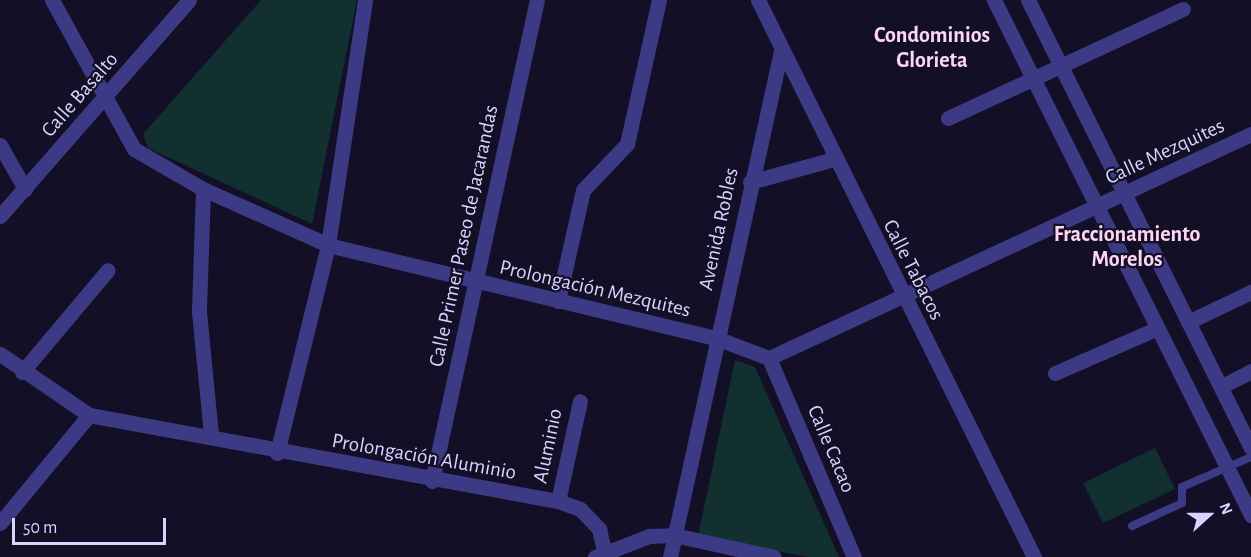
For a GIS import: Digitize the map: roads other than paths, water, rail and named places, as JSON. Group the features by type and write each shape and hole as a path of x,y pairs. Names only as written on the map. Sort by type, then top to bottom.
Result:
{"street":[{"name":"Prolongación Mezquites","path":"52,0 108,96 134,149 203,189 328,244 475,284 716,338 769,358"},
{"path":"277,453 328,244 364,0"},
{"name":"Calle Primer Paseo de Jacarandas","path":"432,482 537,0"},
{"path":"558,301 583,190 627,144 659,0"},
{"name":"Calle Tabacos","path":"758,0 834,159 1034,557"},
{"path":"994,0 1251,514"},
{"path":"1028,0 1251,448"},
{"name":"Calle Basalto","path":"0,216 108,96 185,2"},
{"path":"948,118 1183,9"},
{"name":"Avenida Robles","path":"670,557 750,182 781,51"},
{"name":"Calle Mezquites","path":"1098,208 1123,192 1251,134"},
{"path":"0,145 25,189"},
{"path":"750,182 834,159"},
{"path":"203,189 199,312 211,435"},
{"path":"769,358 902,295 1098,208"},
{"path":"22,372 108,270"},
{"path":"1188,322 1251,292"},
{"path":"1055,373 1158,328"},
{"path":"0,354 22,372 89,415 0,523"},
{"name":"Calle Cacao","path":"769,358 854,557"},
{"path":"1222,386 1251,371"},
{"name":"Aluminio","path":"558,501 580,401"},
{"name":"Prolongación Aluminio","path":"89,415 211,435 277,453 432,482 558,501 580,509 600,529 599,554"},
{"path":"0,497 13,507"},
{"path":"599,554 649,536 674,535 774,557"}],"lane":[{"path":"1132,526 1182,503 1182,487 1251,457"}],"district":[{"name":"Condominios Glorieta","path":"932,48"},
{"name":"Fraccionamiento Morelos","path":"1127,246"}]}
